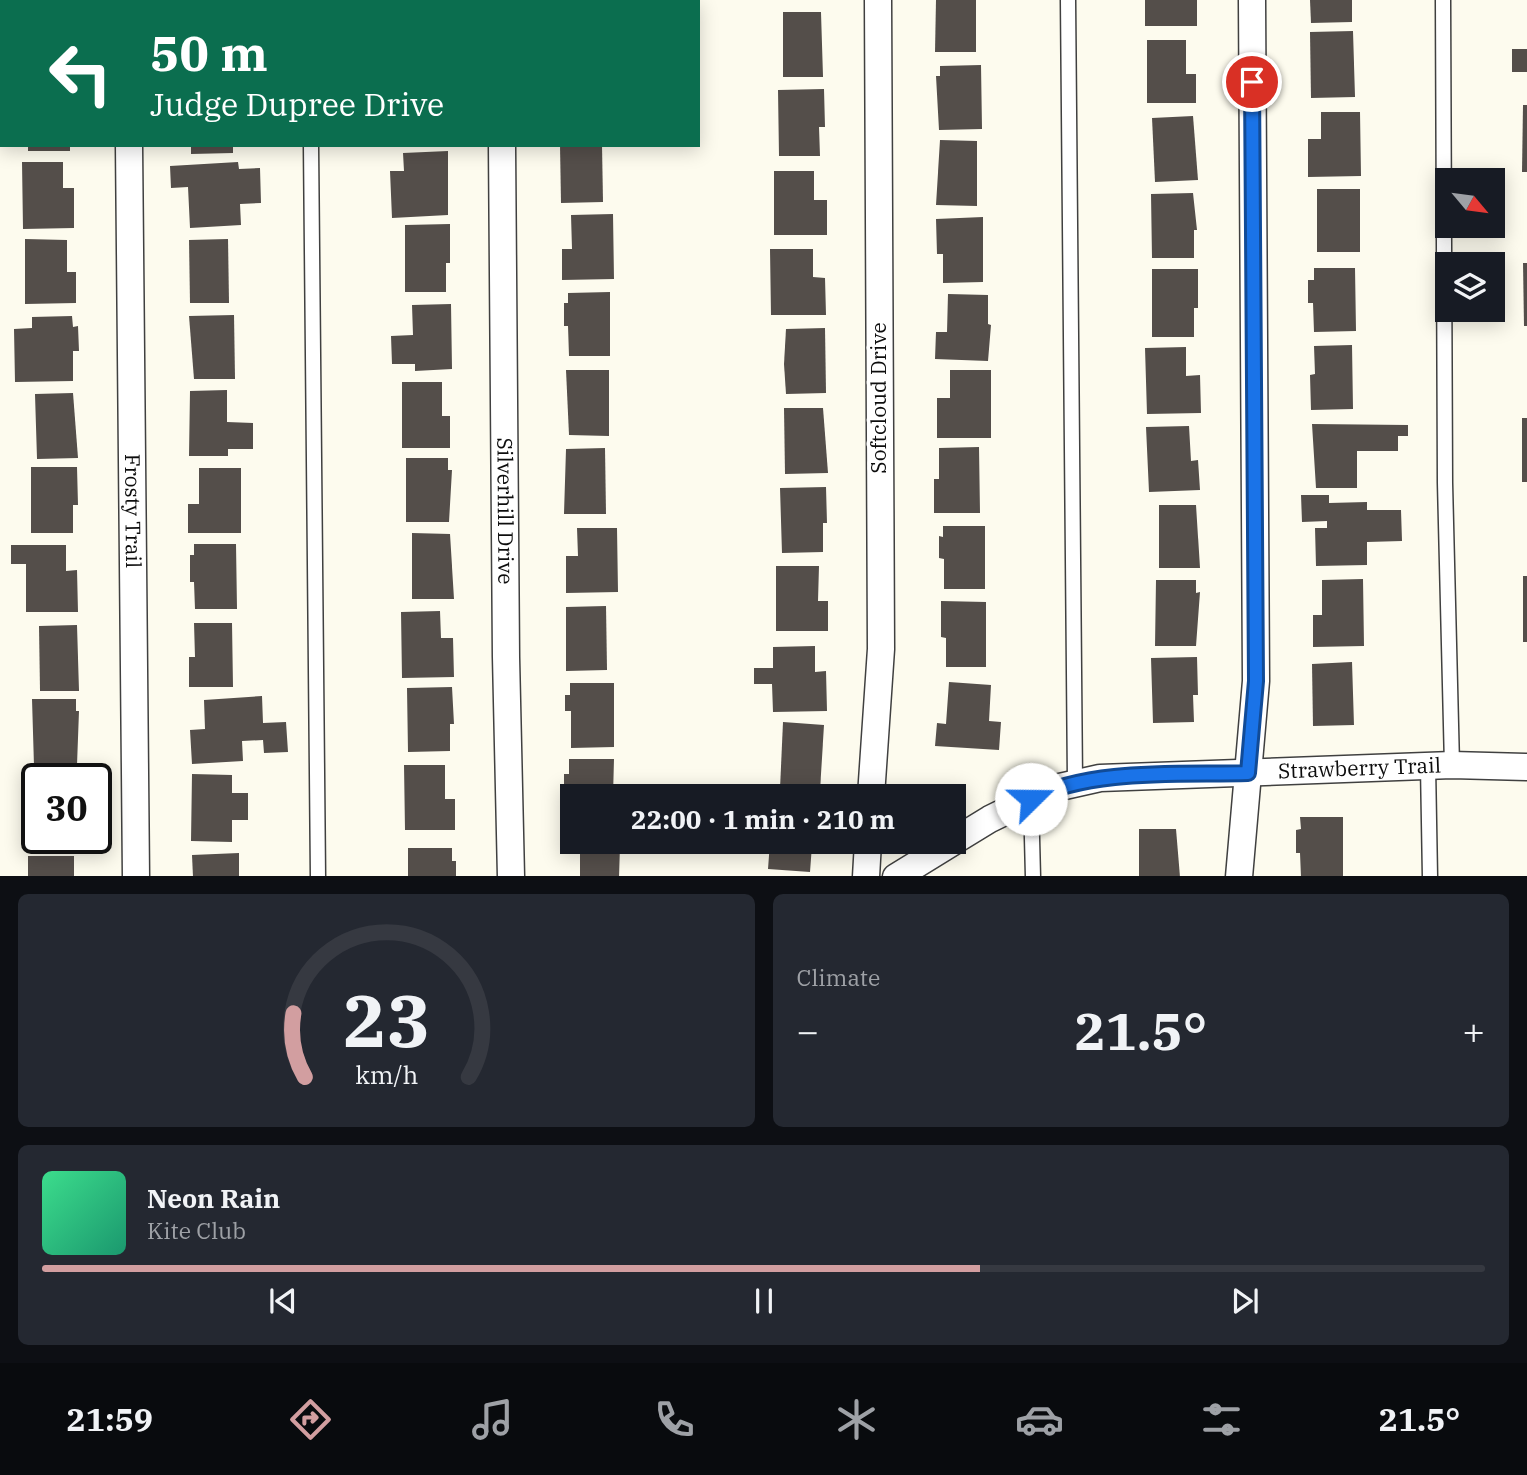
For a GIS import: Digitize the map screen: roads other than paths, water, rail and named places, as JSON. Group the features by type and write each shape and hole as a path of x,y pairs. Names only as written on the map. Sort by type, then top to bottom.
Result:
{"street":[{"name":"Softcloud Drive","path":"872,784 881,649 878,0"},
{"path":"1239,876 1256,681 1252,0"},
{"name":"Frosty Trail","path":"129,147 136,876"},
{"name":"Silverhill Drive","path":"502,147 506,657 511,876"},
{"name":"Strawberry Trail","path":"966,833 1051,789 1100,778 1440,765 1527,767"},
{"path":"866,876 867,854"},
{"name":"Strawberry Trail","path":"898,876 932,854"}],"lane":[{"path":"1068,0 1075,783"},
{"path":"1430,876 1440,765 1445,469 1443,0"},
{"path":"311,147 318,876"},
{"path":"1031,799 1033,876"}]}
